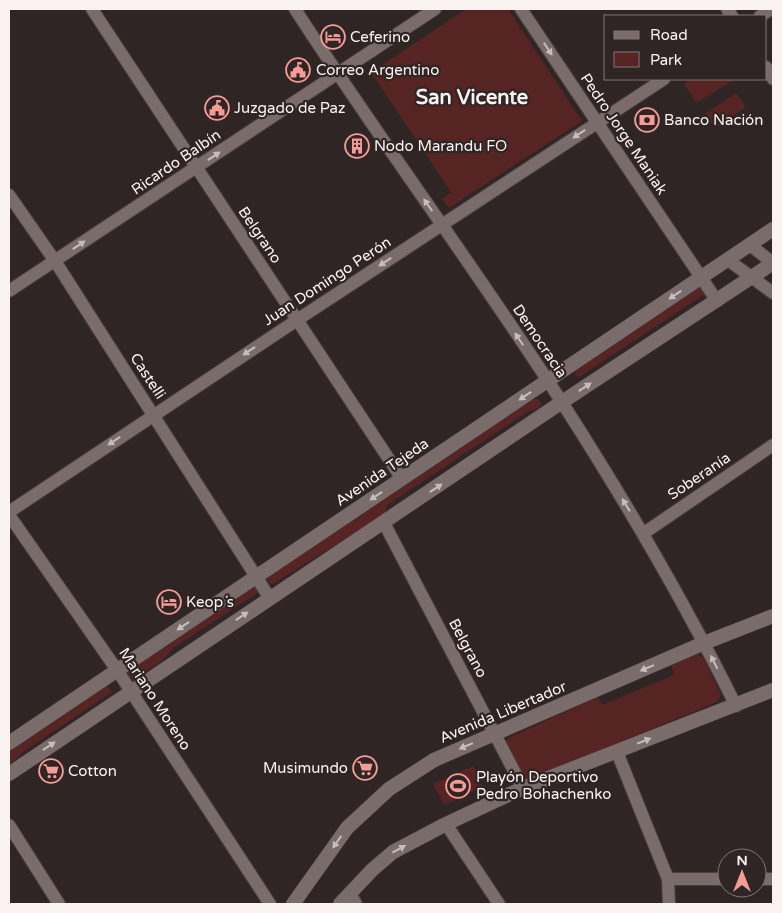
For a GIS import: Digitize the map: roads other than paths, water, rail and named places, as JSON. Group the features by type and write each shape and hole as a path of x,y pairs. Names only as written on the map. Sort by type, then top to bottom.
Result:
{"main road":[{"name":"Avenida Tejeda","path":"9,743 773,229"},
{"path":"9,774 270,597 773,263"},
{"name":"Avenida Libertador","path":"293,904 347,828 389,789 434,760 704,643 773,616"},
{"path":"340,904 353,899 393,852 446,824 523,788 773,690"}],"street":[{"name":"Belgrano","path":"92,9 402,479"},
{"name":"Democracia","path":"295,9 337,74 562,402 644,533 736,706"},
{"name":"Ricardo Balbín","path":"9,291 435,9"},
{"name":"Pedro Jorge Maniak","path":"521,9 717,301"},
{"name":"Juan Domingo Perón","path":"9,514 153,415 662,80"},
{"name":"Castelli","path":"9,195 55,261 270,597"},
{"path":"750,245 773,263"},
{"path":"728,260 773,293"},
{"name":"Soberanía","path":"644,533 773,444"},
{"name":"Mariano Moreno","path":"9,514 131,690 270,904"},
{"name":"Belgrano","path":"384,523 523,788"},
{"path":"617,752 668,880 669,904"},
{"path":"446,824 499,904"},
{"path":"9,825 60,904"},
{"path":"668,880 717,879"}],"place":[{"name":"Ceferino","path":"333,37"},
{"name":"Correo Argentino","path":"298,70"},
{"name":"Juzgado de Paz","path":"217,108"},
{"name":"Banco Nación","path":"647,120"},
{"name":"Nodo Marandu FO","path":"357,146"},
{"name":"Keop´s","path":"169,602"},
{"name":"Musimundo","path":"365,768"},
{"name":"Cotton","path":"51,771"},
{"name":"Playón Deportivo Pedro Bohachenko","path":"458,786"}],"district":[{"name":"San Vicente","path":"472,98"}]}
